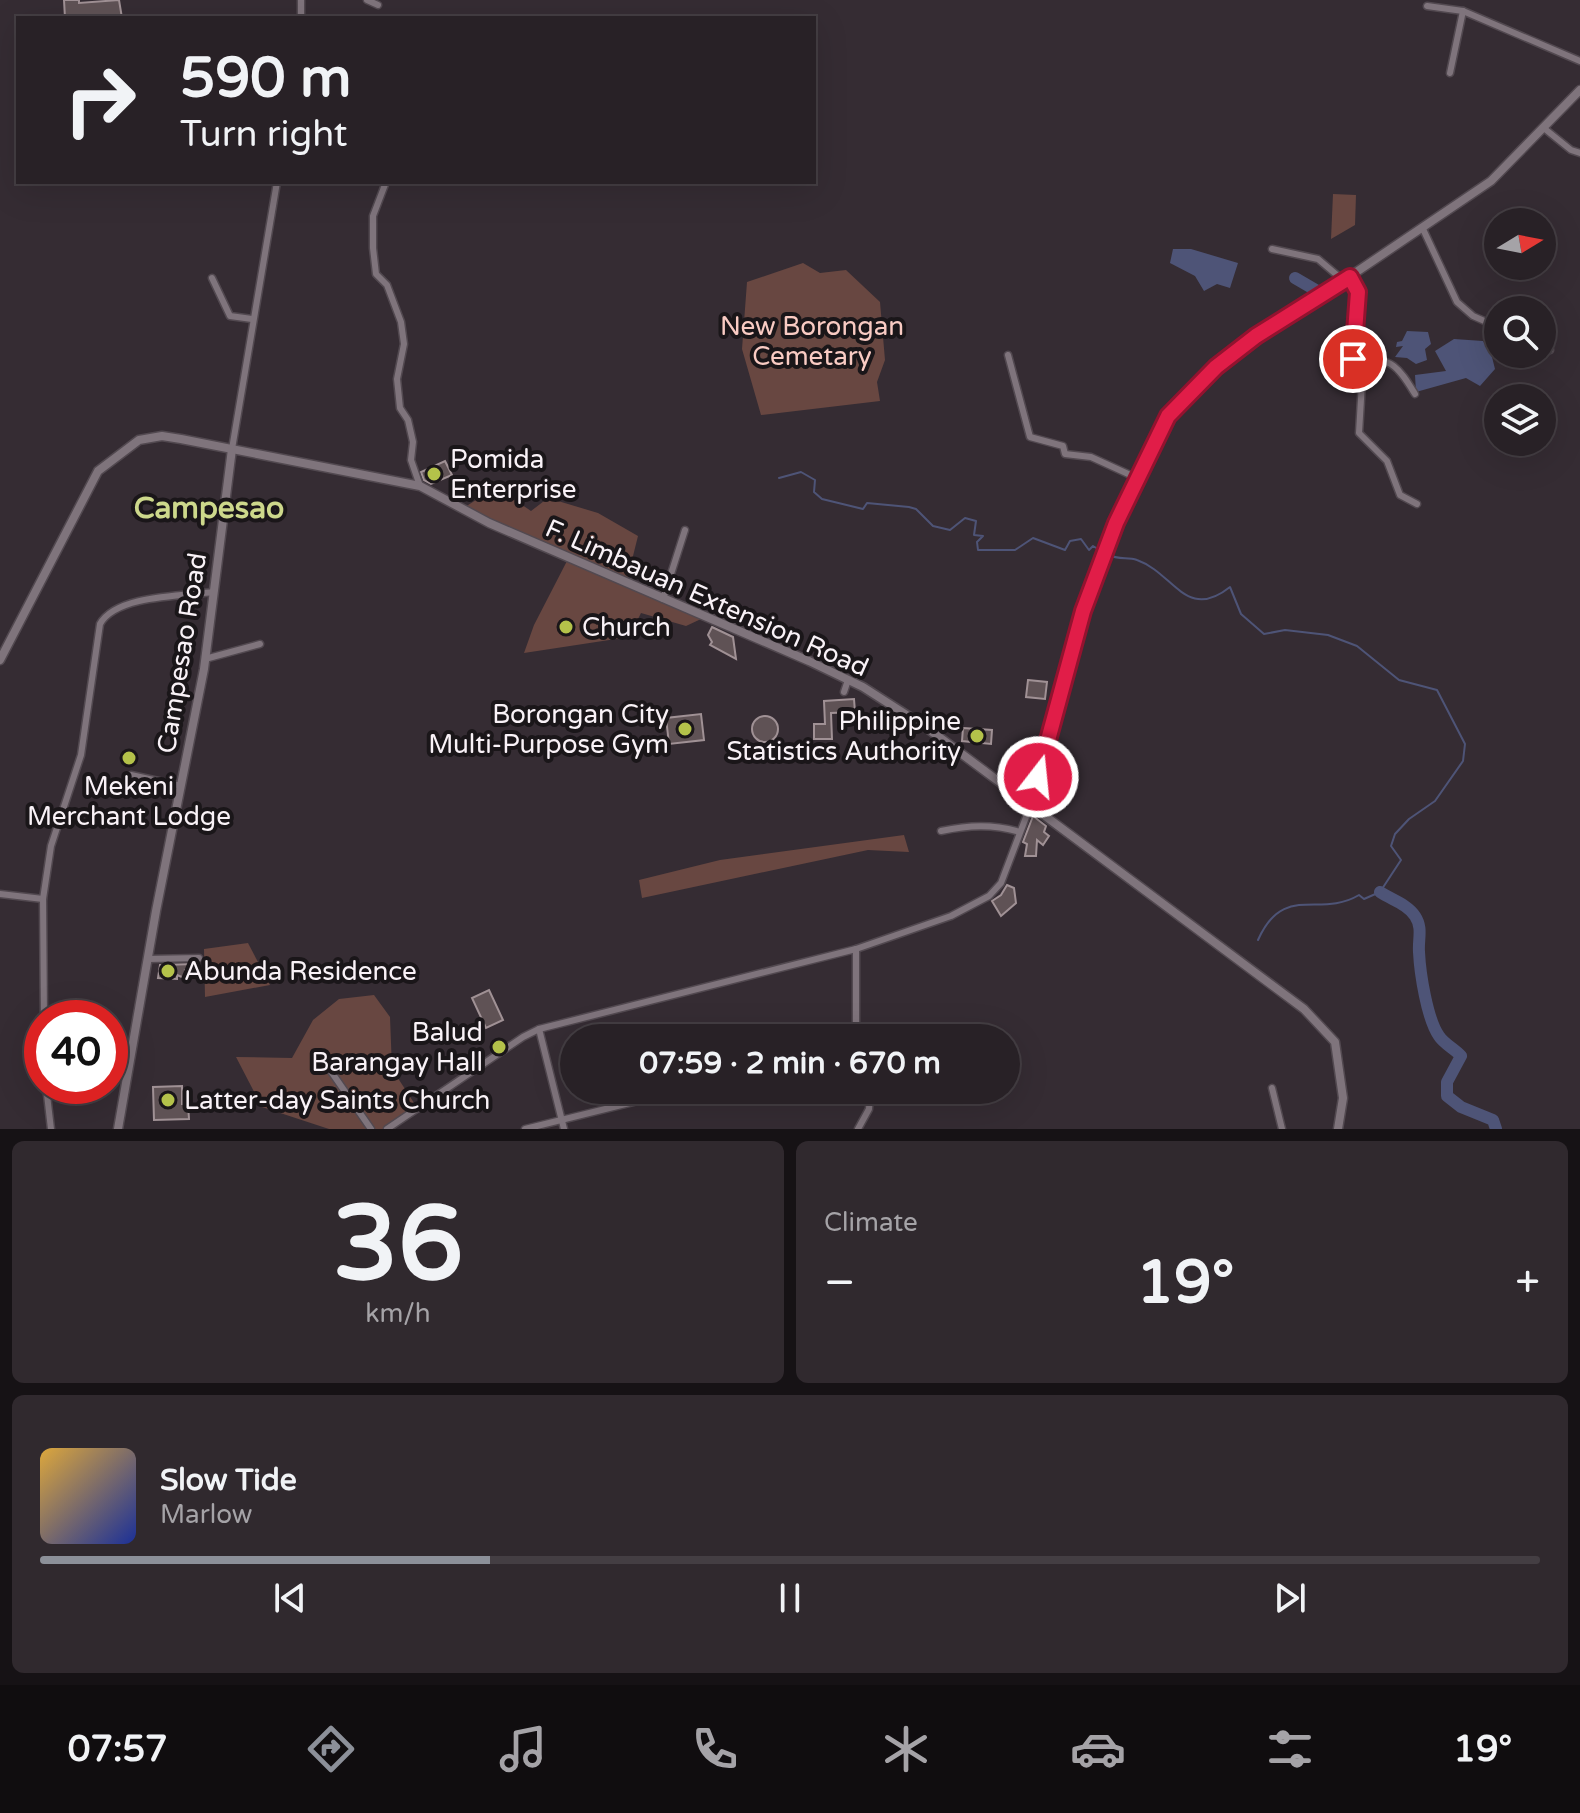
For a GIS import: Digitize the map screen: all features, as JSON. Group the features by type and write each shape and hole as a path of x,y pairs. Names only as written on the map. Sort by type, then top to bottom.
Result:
{"street":[{"path":"367,0 378,5"},
{"path":"1427,6 1463,11 1580,61"},
{"path":"1450,73 1463,11"},
{"path":"387,1129 539,1029 856,949 951,916 989,896 1001,883 1031,804 1073,643 1105,553 1168,416 1216,367 1278,320 1347,279 1491,181 1580,90"},
{"path":"1545,129 1571,150 1580,153"},
{"name":"Campesao Road","path":"118,1129 205,659 232,449 277,184"},
{"path":"385,184 373,216 373,248 376,274 387,285 401,322 404,344 397,379 400,408 408,420 413,442 411,460 420,486"},
{"path":"1423,229 1457,302 1484,321"},
{"path":"1272,249 1318,259 1347,279 1358,292 1353,359 1363,365 1385,361 1398,366 1415,394"},
{"path":"212,278 230,316 252,319"},
{"path":"1008,355 1030,437 1063,446 1065,454 1104,462 1137,478"},
{"path":"1363,365 1359,433 1387,461 1400,495 1417,504"},
{"name":"F. Limbauan Extension Road","path":"0,660 98,471 139,440 162,436 420,486 489,523 848,680 927,728 1304,1009 1335,1042 1343,1098 1338,1129"},
{"path":"663,600 685,530"},
{"path":"44,1000 43,899 51,846 81,755 100,624 106,613 136,601 214,592"},
{"path":"205,659 260,644"},
{"path":"844,692 848,680"},
{"path":"131,775 181,786"},
{"path":"941,831 998,825 1020,832"},
{"path":"0,894 43,899"},
{"path":"856,949 856,1024"},
{"path":"148,959 199,958"},
{"path":"539,1029 564,1129"},
{"path":"330,1070 371,1129"},
{"path":"1272,1088 1282,1129"},
{"path":"48,1104 51,1129"},
{"path":"525,1129 624,1104"},
{"path":"858,1129 869,1104"}],"green space":[{"path":"1333,194 1356,195 1355,225 1331,239"},
{"name":"New Borongan Cemetary","path":"803,263 820,273 846,270 880,302 885,360 877,382 880,401 761,415 742,349 747,282"},
{"path":"496,487 531,511 548,498 598,513 638,536 626,584 462,509"},
{"path":"567,561 701,619 686,626 641,613 629,637 524,653 534,625"},
{"path":"904,835 909,852 868,850 642,898 639,880 720,860"},
{"path":"248,943 270,985 205,997 204,949"},
{"path":"374,995 390,1017 392,1069 418,1109 387,1129 329,1129 262,1107 236,1057 292,1058 313,1020 339,999"}],"water":[{"path":"1173,249 1191,249 1238,263 1230,288 1217,284 1204,291 1195,276 1170,263"},
{"path":"1407,331 1428,332 1431,344 1425,349 1427,360 1416,364 1407,358 1395,357 1403,346 1396,347 1397,342 1402,341"},
{"path":"1454,339 1483,341 1484,368 1495,369 1480,386 1466,378 1416,392 1415,375 1446,371 1435,351"}],"building":[{"path":"64,0 79,0 79,3 119,0 122,16 65,16"},
{"name":"Pomida Enterprise","path":"445,461 452,475 431,484 424,480 421,472"},
{"path":"712,627 733,637 736,659 710,645 712,642 708,635"},
{"path":"1028,680 1047,682 1045,699 1026,697"},
{"path":"854,699 855,712 831,713 832,739 814,739 814,724 825,724 824,701"},
{"name":"Borongan City Multi-Purpose Gym","path":"701,714 704,740 669,744 666,718"},
{"path":"765,716 774,720 778,729 774,738 765,742 756,738 752,729 756,720"},
{"name":"Philippine Statistics Authority","path":"963,728 992,730 991,744 962,741"},
{"path":"1033,816 1046,826 1044,832 1049,836 1043,845 1037,840 1036,856 1025,856 1027,844 1023,842"},
{"path":"1007,885 1014,888 1016,903 1001,916 992,901 1001,895"},
{"name":"Abunda Residence","path":"195,964 196,968 185,970 187,979 177,975 177,979 158,978 160,965"},
{"path":"489,990 503,1020 486,1028 472,998"},
{"name":"Latter-day Saints Church","path":"182,1086 182,1104 188,1104 189,1119 154,1120 153,1087"}],"waterway":[{"path":"1295,278 1319,292"},
{"path":"779,478 801,472 815,480 814,492 822,499 863,509 867,503 909,507 916,509 933,526 950,530 965,518 976,521 974,535 983,536 977,542 978,550 1015,550 1033,538 1065,550 1070,541 1081,539 1089,550 1093,546 1101,551"},
{"path":"1107,554 1150,566 1191,597 1202,599 1215,596 1230,587 1241,614 1264,634 1285,630 1328,635 1357,646 1399,680 1437,690 1465,744 1463,761 1435,801 1409,819 1395,834 1391,846 1401,860 1380,892 1364,899 1359,895 1330,904 1291,907 1268,922 1258,940"},
{"path":"1380,892 1408,908 1420,929 1421,972 1431,1019 1441,1039 1461,1056 1447,1082 1447,1096 1461,1107 1493,1120 1496,1129"}],"place":[{"name":"Pomida Enterprise","path":"434,474"},
{"name":"Church","path":"566,627"},
{"name":"Borongan City Multi-Purpose Gym","path":"685,729"},
{"name":"Philippine Statistics Authority","path":"977,736"},
{"name":"Mekeni Merchant Lodge","path":"129,758"},
{"name":"Abunda Residence","path":"168,971"},
{"name":"Balud Barangay Hall","path":"499,1047"},
{"name":"Latter-day Saints Church","path":"168,1100"}],"district":[{"name":"Campesao","path":"209,508"}],"route":[{"path":"1038,777 1083,611 1116,523 1168,416 1216,367 1256,336 1350,277 1358,292 1353,359"}]}
